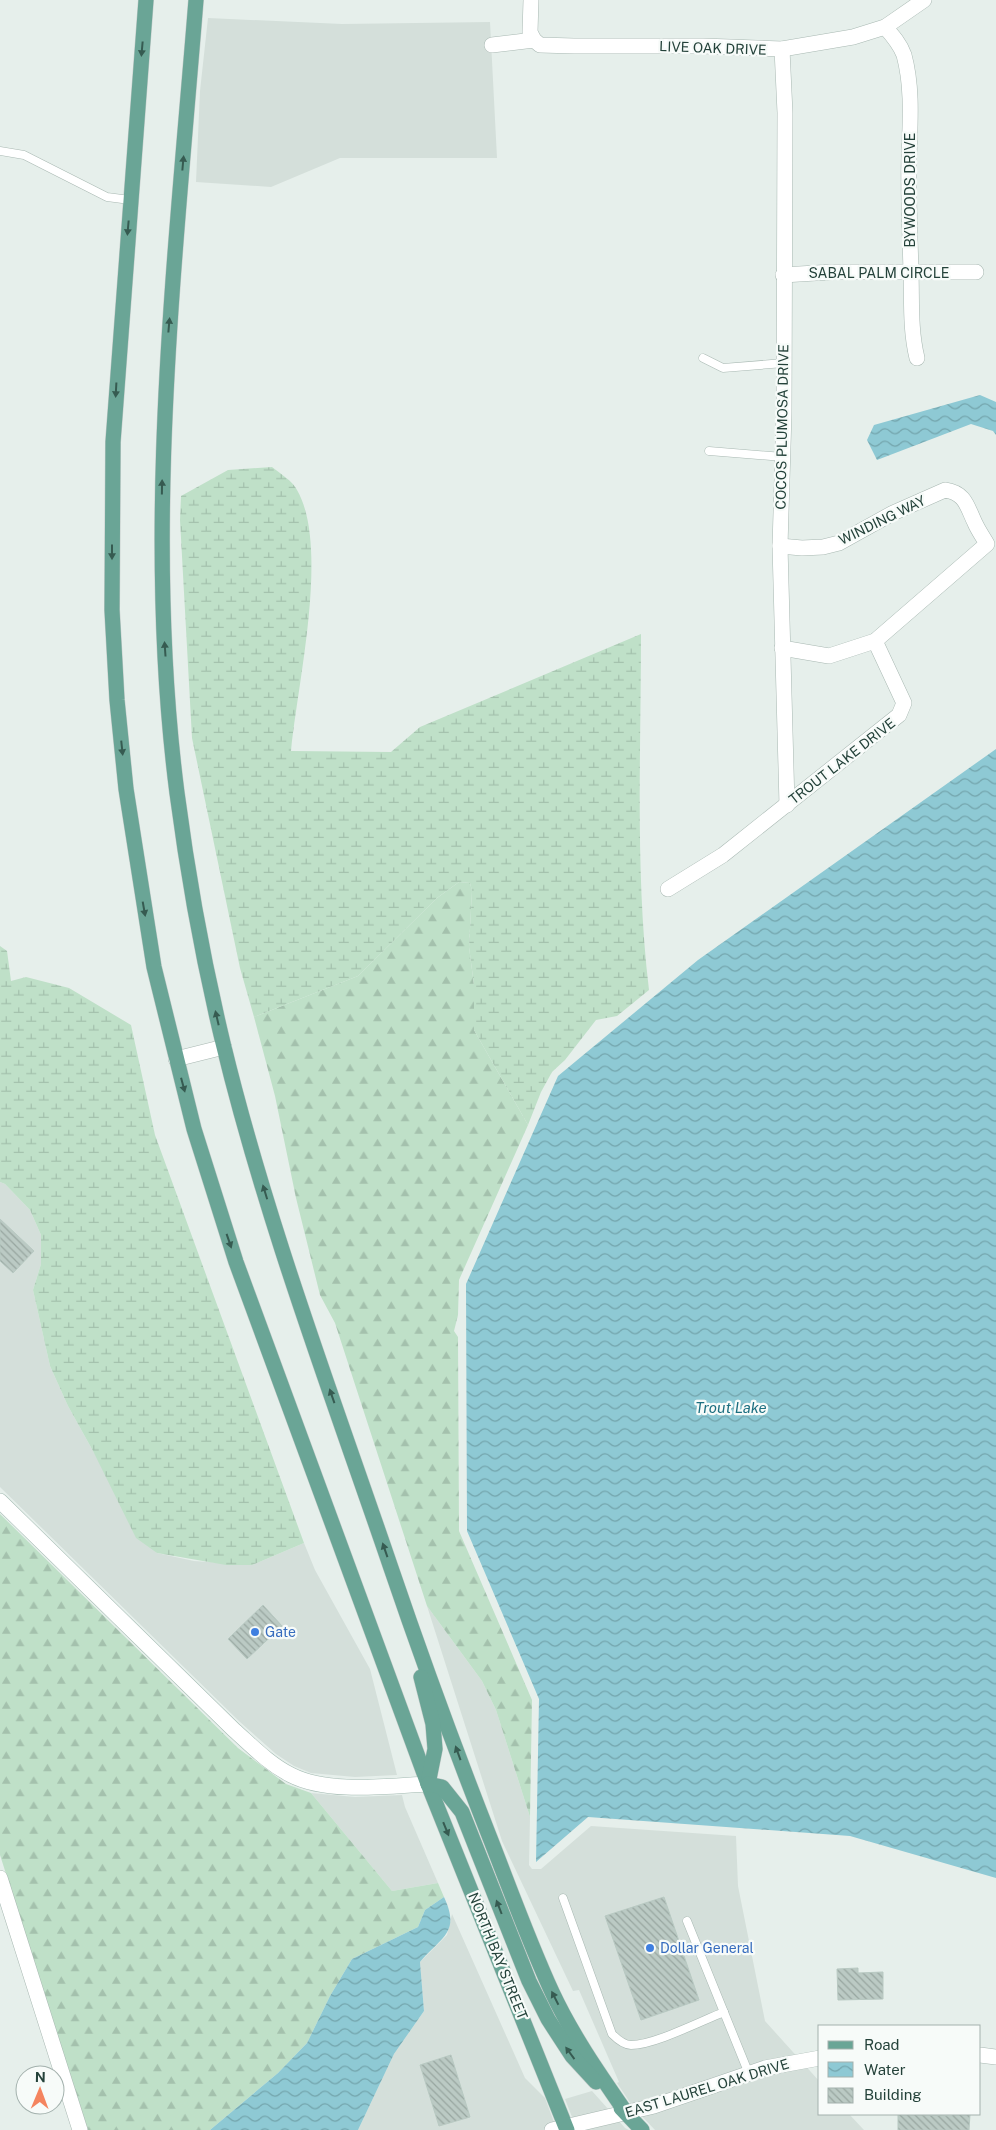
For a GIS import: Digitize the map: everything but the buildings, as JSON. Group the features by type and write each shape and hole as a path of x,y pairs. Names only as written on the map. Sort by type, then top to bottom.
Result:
{"main road":[{"name":"NORTH BAY STREET","path":"146,0 113,442 113,620 117,700 136,861 154,967 176,1059 213,1195 239,1270 428,1784 562,2129"},
{"path":"196,0 166,366 161,525 163,613 178,797 204,961 224,1047 283,1250 401,1596 475,1799 554,1996 597,2070 627,2114"},
{"path":"401,1596 433,1724 435,1749 428,1784 442,1787 462,1812 529,1981 548,2019 572,2056 642,2130"}],"street":[{"path":"530,0 530,32 534,40"},
{"name":"LIVE OAK DRIVE","path":"492,45 534,40 540,45 703,46 782,50 853,37 885,27 924,0"},
{"name":"BYWOODS DRIVE","path":"885,27 898,42 904,55 908,78 911,113 908,195 911,334 917,358"},
{"name":"COCOS PLUMOSA DRIVE","path":"782,50 785,113 784,363 780,546 787,804"},
{"name":"SABAL PALM CIRCLE","path":"783,275 832,272 976,272"},
{"name":"WINDING WAY","path":"780,546 823,547 839,542 893,513 945,490 953,491 962,497 969,505 987,544 875,641"},
{"path":"782,648 829,656 875,641"},
{"name":"TROUT LAKE DRIVE","path":"668,889 723,855 899,715 903,709 904,702 875,641"},
{"path":"176,1059 224,1047"},
{"path":"0,1500 234,1730 271,1762 290,1775 309,1783 354,1786 428,1784"},
{"path":"0,1878 80,2130"},
{"path":"981,2055 996,2057"},
{"name":"EAST LAUREL OAK DRIVE","path":"562,2129 627,2114 790,2062 818,2058"}],"lane":[{"path":"0,151 24,155 107,198 130,200"},
{"path":"703,358 723,368 784,363"},
{"path":"709,450 783,457"},
{"path":"562,1898 612,2034 618,2040 630,2045 644,2043 724,2012"},
{"path":"687,1921 749,2074"}],"shaded area":[{"path":"208,18 342,24 490,22 497,158 340,158 271,187 196,182 200,91"},
{"path":"0,1182 5,1184 30,1210 41,1235 41,1264 33,1290 50,1366 68,1406 93,1451 157,1553 194,1561 252,1565 304,1543 315,1570 370,1669 397,1775 355,1777 311,1773 294,1766 276,1754 240,1722 0,1487"},
{"path":"427,1606 482,1681 496,1710 530,1817 529,1865 532,1869 541,1869 591,1826 736,1836 738,1886 765,2021 818,2080 818,2115 850,2115 864,2130 655,2130 633,2107 617,2083 619,2082 579,1990 573,1991 502,1841"},
{"path":"311,1793 355,1797 402,1795 405,1807 438,1883 392,1891"},
{"path":"452,1914 525,2078 545,2098 557,2130 358,2130 394,2054 424,2011 420,1962 447,1935"},
{"path":"592,2091 625,2128 629,2130 577,2130 565,2099"}],"green space":[{"path":"272,467 289,480 297,490 306,515 311,546 309,617 291,751 391,752 420,727 641,634 640,857 649,990 617,1016 596,1020 565,1060 552,1072 541,1092 528,1125 474,1030 474,985 469,947 472,891 470,883 459,882 437,898 358,976 254,1017 240,968 192,738 180,520 181,496 228,470"},
{"path":"459,882 470,883 472,891 469,947 474,985 474,1030 528,1125 459,1280 458,1315 454,1331 458,1337 459,1531 532,1700 530,1817 496,1710 482,1681 427,1606 335,1323 320,1295 296,1198 275,1096 254,1017 358,976 437,898"},
{"path":"0,946 7,951 11,981 26,977 69,988 131,1025 155,1135 304,1543 252,1565 226,1565 157,1553 136,1538 93,1451 68,1406 50,1366 33,1290 41,1264 41,1235 30,1210 5,1184 0,1182"},
{"path":"0,1514 238,1748 286,1784 311,1793 392,1891 438,1883 444,1897 425,1910 418,1927 352,1959 330,1996 307,2043 278,2073 210,2130 88,2130 0,1855"}],"water":[{"path":"980,395 996,402 996,435 993,431 971,424 877,460 867,440 874,425"},
{"name":"Trout Lake","path":"996,749 996,1878 850,1836 588,1817 536,1862 539,1699 467,1531 466,1284 558,1076 698,960"},
{"path":"444,1897 449,1909 449,1927 446,1934 420,1962 424,2011 394,2054 358,2130 210,2130 278,2073 307,2043 330,1996 352,1959 418,1927 425,1910"}],"place":[{"name":"Gate","path":"255,1632"},
{"name":"Dollar General","path":"650,1948"}]}
